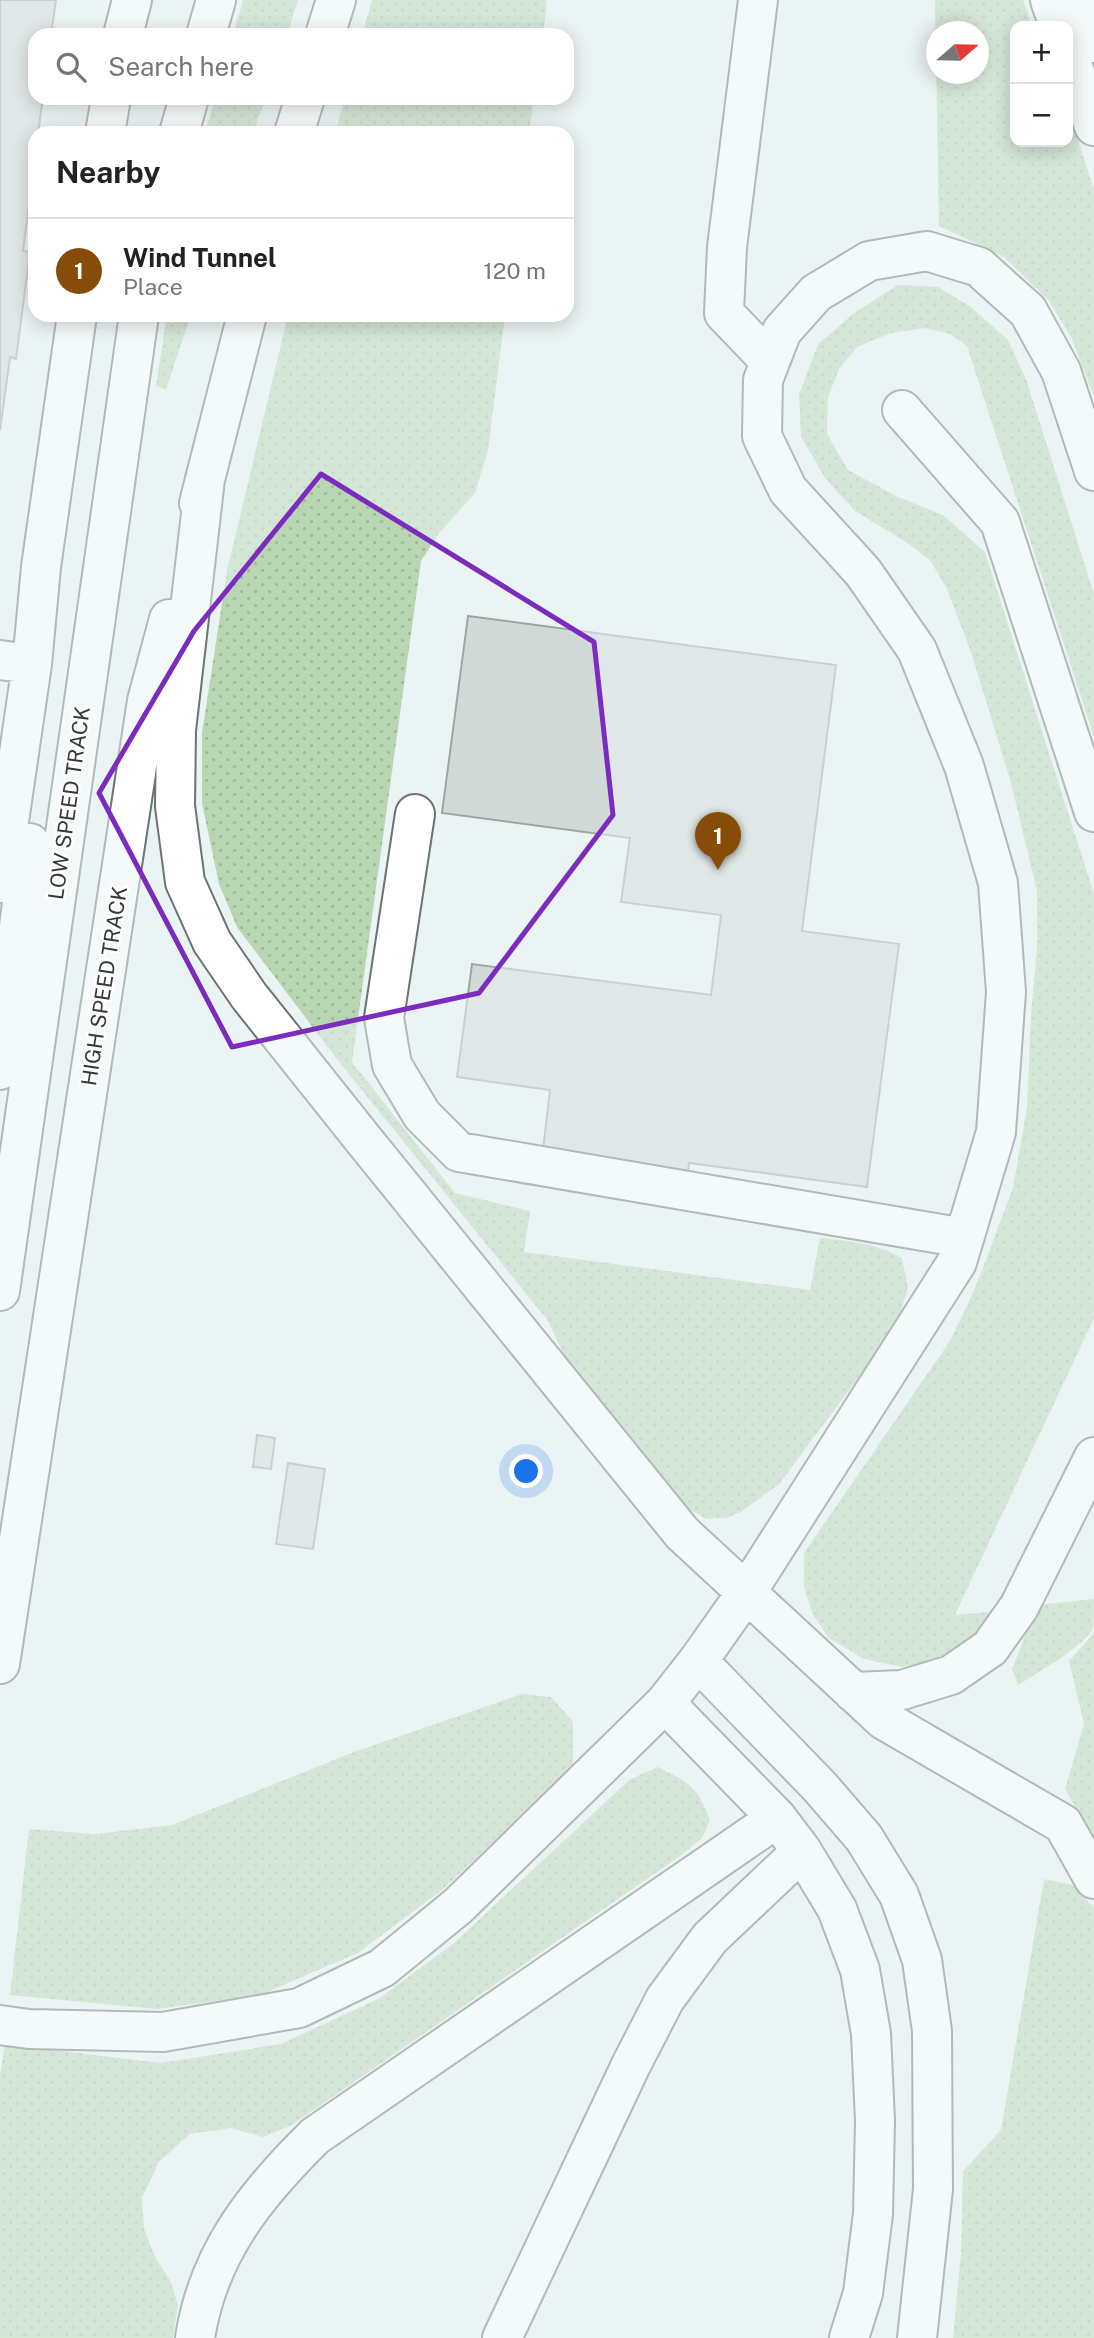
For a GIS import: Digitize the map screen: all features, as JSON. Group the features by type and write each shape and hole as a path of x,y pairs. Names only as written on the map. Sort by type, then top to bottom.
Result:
{"lane":[{"path":"126,28 132,0"},
{"path":"208,28 216,0"},
{"path":"327,28 335,0"},
{"path":"758,0 727,247 724,313 770,361"},
{"path":"1050,0 1057,21"},
{"path":"1082,0 1094,43"},
{"path":"1073,67 1094,126"},
{"path":"106,126 110,105"},
{"path":"181,126 187,105"},
{"path":"296,126 303,105"},
{"path":"15,2027 163,2032 299,2008 382,1968 458,1906 665,1703 746,1592 957,1262 996,1132 1006,992 998,883 964,766 917,650 863,572 788,490 762,436 763,380 782,331 816,293 869,261 927,251 979,267 1028,311 1062,371 1094,471"},
{"path":"0,883 16,662 41,567 76,322"},
{"name":"LOW SPEED TRACK","path":"0,1291 138,322"},
{"name":"HIGH SPEED TRACK","path":"0,1664 147,701 245,322"},
{"path":"902,410 1000,522 1094,812"},
{"path":"205,479 176,730 175,806 185,881 212,942 249,996 682,1533 884,1720 1063,1824 1094,1879"},
{"path":"0,1070 35,799 10,740"},
{"path":"415,814 384,1018 392,1065 422,1115 459,1152 964,1238"},
{"path":"853,1692 902,1690 951,1675 990,1648 1019,1606 1094,1457"},
{"path":"698,1661 820,1787 864,1838 899,1895 922,1960 932,2031 933,2189 917,2338"},
{"path":"665,1703 777,1818 802,1851 836,1909 860,1970 871,2034 876,2121 873,2214 863,2293 849,2338"},
{"path":"195,2338 198,2316 215,2263 243,2218 278,2172 315,2136 777,1818"},
{"path":"502,2338 665,1999 710,1938 802,1851"}],"highlighted area":[{"path":"321,474 594,642 613,815 479,993 232,1047 99,793 194,631"}],"green space":[{"path":"243,0 298,0 289,28 235,28"},
{"path":"372,0 547,0 544,28 364,28"},
{"path":"935,0 1023,0 1030,21 1010,21 1010,147 1073,147 1073,128 1076,133 1094,190 1094,397 1072,339 1049,301 1004,257 939,226 936,84 989,84 989,21 935,21"},
{"path":"213,105 263,105 256,126 207,126"},
{"path":"343,105 533,105 530,126 337,126"},
{"path":"898,285 938,287 971,307 1008,340 1026,379 1094,594 1094,737 967,346 950,334 925,328 891,333 857,347 839,369 828,397 827,434 848,470 898,497 943,515 985,552 1094,894 1094,1318 955,1615 998,1611 984,1627 958,1647 931,1661 903,1667 864,1659 829,1638 813,1615 804,1587 804,1553 950,1341 974,1291 1013,1188 1027,1107 1037,947 1037,891 1011,783 972,655 947,589 930,560 855,511 825,478 801,436 799,395 818,344 853,314"},
{"path":"166,322 189,322 166,389 156,386"},
{"path":"286,322 504,322 488,450 475,493 439,533 421,561 352,1062 455,1193 530,1211 524,1252 810,1290 820,1238 872,1246 902,1258 908,1288 895,1329 779,1484 741,1512 726,1518 706,1519 689,1509 564,1356 549,1322 336,1058 237,927 219,884 202,803 202,733 227,571"},
{"path":"1094,1599 1093,1627 1081,1643 1018,1685 1012,1669 1037,1605"},
{"path":"1094,1633 1094,1839 1065,1789 1084,1724 1069,1661"},
{"path":"522,1694 551,1697 573,1722 573,1767 442,1890 358,1953 260,1995 157,2009 10,1995 29,1829 95,1834 172,1825 354,1752"},
{"path":"657,1767 691,1786 701,1799 710,1820 702,1838 683,1854 292,2125 263,2137 231,2128 190,2134 159,2162 142,2198 144,2229 156,2259 170,2280 178,2304 173,2338 0,2338 0,2075 5,2044 160,2063 281,2044 380,1998 454,1943 629,1780"},
{"path":"1044,1879 1073,1885 1094,1908 1094,2338 953,2338 961,2253 963,2171 1001,2130"}],"building":[{"path":"0,0 56,0 52,28 28,28 28,105 42,105 39,126 28,126 28,212 23,251 28,252 28,267 16,359 10,357 0,430"},
{"path":"468,616 836,665 802,931 899,944 867,1187 689,1163 687,1179 542,1159 550,1090 457,1077 472,964 711,995 721,915 621,902 630,838 442,813"},
{"path":"257,1435 275,1438 271,1469 253,1467"},
{"path":"288,1463 325,1469 313,1549 276,1544"}],"place":[{"name":"Wind Tunnel","path":"718,870"}]}
